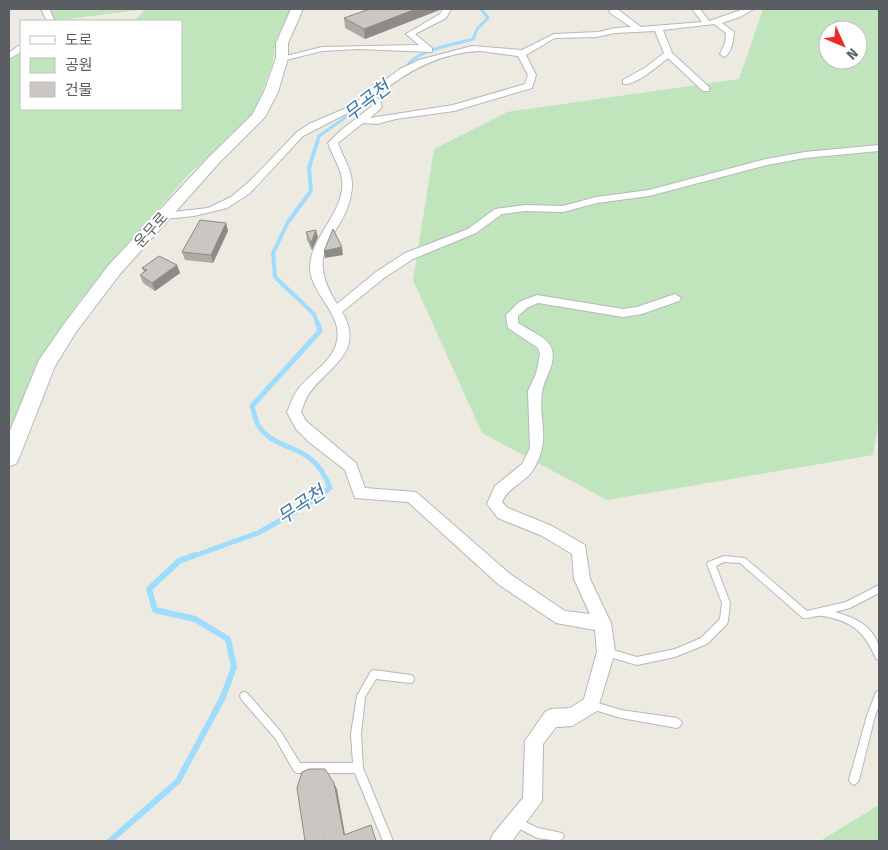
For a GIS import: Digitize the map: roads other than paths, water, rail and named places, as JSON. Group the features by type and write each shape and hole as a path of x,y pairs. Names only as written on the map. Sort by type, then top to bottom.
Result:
{"street":[{"name":"운무로","path":"9,458 46,365 65,335 114,270 214,160 258,117 271,92 282,58 282,44 298,9"},
{"path":"441,56 424,48 410,34 443,16 447,9"},
{"path":"613,9 612,11 641,30"},
{"path":"696,9 711,22 724,26 730,32 729,43 724,54"},
{"path":"164,216 224,206 260,176 300,135 318,123 372,98 402,69 441,56 479,48 521,53 532,50 543,40 552,36 598,35 615,30 658,29 711,22 730,18 750,9"},
{"path":"658,29 668,54 706,89"},
{"path":"282,58 322,49 359,47 424,48"},
{"path":"9,58 20,49"},
{"path":"363,120 377,121 395,116 454,108 529,86 532,76 521,53"},
{"path":"626,82 649,69 668,54"},
{"path":"372,98 377,107 363,120 345,130 333,143 346,170 347,185 344,205 316,259 318,283 324,296 337,310 344,339 339,355 304,392 294,412 301,425 351,467 360,494 411,496 504,579 562,618 603,622"},
{"path":"337,310 380,275 409,256 472,231 488,217 499,211 525,208 564,209 596,200 649,193 766,162 805,155 879,148"},
{"path":"500,841 532,802 534,741 550,718 572,717 591,704 606,652 603,622 582,579 580,550 547,531 503,513 494,504 500,490 514,481 527,468 537,448 535,391 542,374 546,354 544,346 512,325 512,315 523,305 537,299 623,313 638,311 675,298"}],"lane":[{"path":"606,652 637,661 675,653 704,641 724,621 726,603 711,564 724,559 742,560 806,615 847,606 879,588"},
{"path":"819,612 847,618 865,628 874,640 879,656"},
{"path":"388,841 358,768 356,734 361,696 374,674 410,679"},
{"path":"854,780 871,716 879,695"},
{"path":"244,696 278,735 297,768 358,768"},
{"path":"591,704 621,714 677,723"},
{"path":"516,822 537,832 559,836"}],"waterway":[{"name":"무곡천","path":"405,70 409,63 424,53 473,39 477,29 488,18 481,9"},
{"name":"무곡천","path":"317,144 319,136 372,99"},
{"name":"무곡천","path":"317,142 309,168 311,191 288,222 273,253 275,277 314,314 318,325"},
{"name":"무곡천","path":"191,557 258,533 304,507 330,488 323,472 314,462 304,454 275,441 266,434 258,425 252,406 320,331 318,324"},
{"name":"무곡천","path":"110,841 178,781 223,697 234,667 228,639 195,619 155,610 149,589 179,561 195,555"}]}
